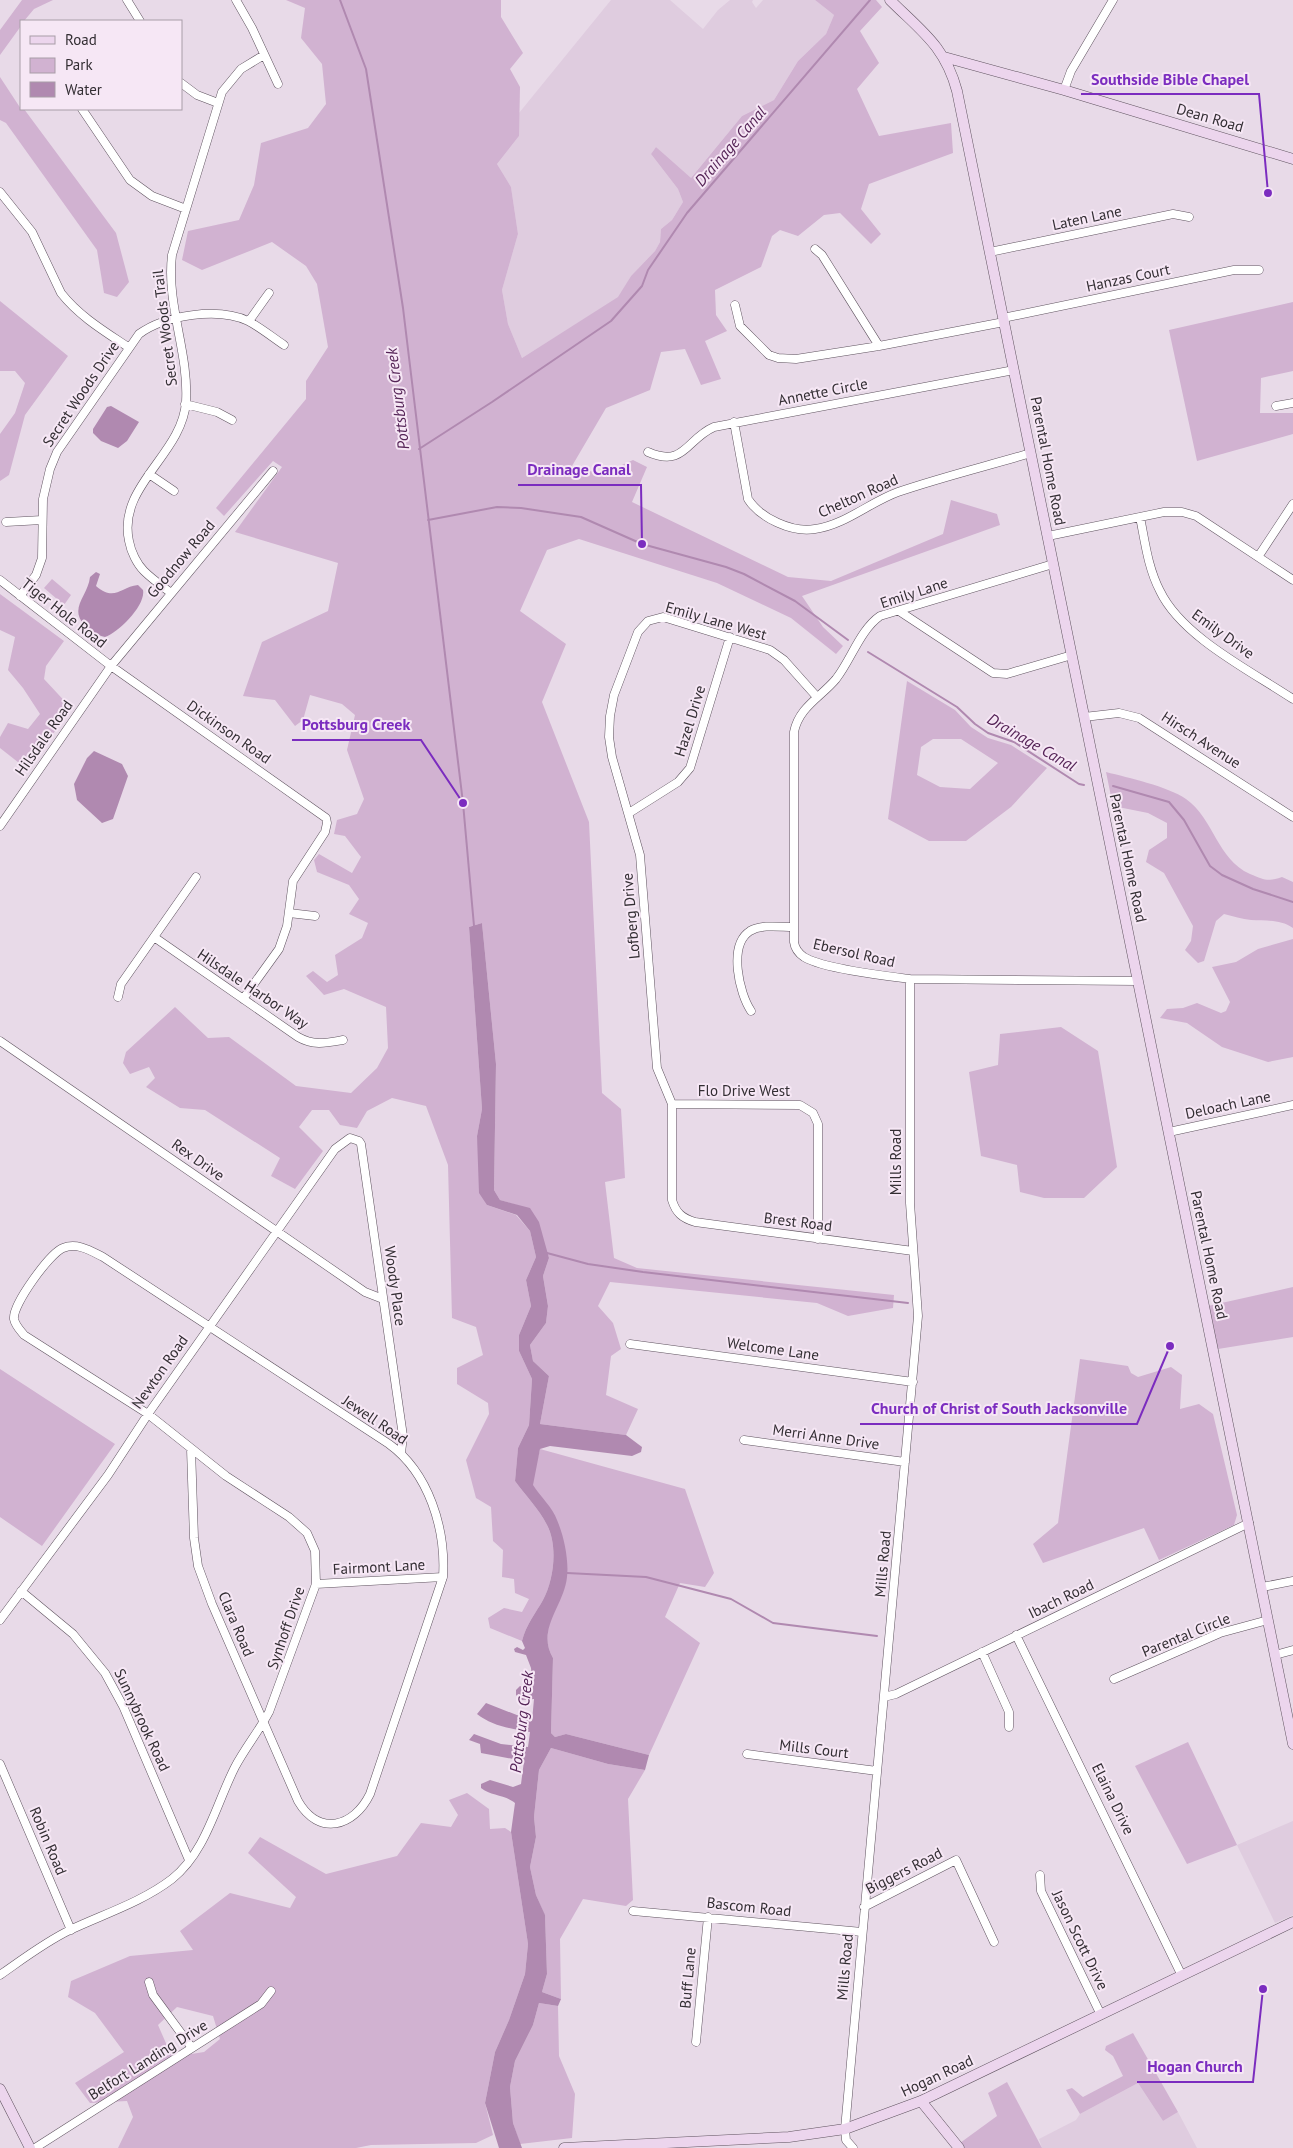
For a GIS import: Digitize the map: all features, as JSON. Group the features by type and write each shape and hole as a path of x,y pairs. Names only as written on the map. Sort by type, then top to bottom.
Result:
{"street":[{"path":"127,0 139,20"},
{"path":"236,0 252,28 278,84"},
{"name":"Parental Home Road","path":"890,0 928,37 944,57 957,91 1293,1744"},
{"path":"1064,90 1072,71 1113,0"},
{"path":"182,84 197,95 218,103 231,78 264,56"},
{"name":"Dean Road","path":"944,57 1064,90 1275,152 1293,159"},
{"name":"Secret Woods Trail","path":"171,593 138,564 127,533 127,522 132,502 174,439 185,404 186,376 176,319 170,266 174,245 218,103"},
{"path":"83,110 123,172 144,192 159,200 186,209"},
{"path":"1,194 32,232 61,293 68,302 81,315 128,347"},
{"name":"Laten Lane","path":"990,252 1173,214 1189,217"},
{"path":"815,248 822,255 879,346"},
{"name":"Hanzas Court","path":"735,305 740,326 770,355 778,358 796,359 879,346 1234,270 1259,270"},
{"path":"249,321 269,293"},
{"name":"Secret Woods Drive","path":"20,596 40,567 44,548 42,520 45,485 57,452 128,347 139,334 148,327 176,319 212,313 231,315 249,321 284,345"},
{"name":"Annette Circle","path":"648,452 659,457 674,457 708,429 734,422 1014,370"},
{"path":"1276,406 1293,403"},
{"path":"185,404 217,412 232,420"},
{"name":"Chelton Road","path":"734,422 748,499 753,507 766,516 794,528 805,530 833,524 899,492 1031,452"},
{"name":"Goodnow Road","path":"111,666 273,471"},
{"path":"149,474 174,491"},
{"path":"1258,557 1293,504"},
{"path":"1048,536 1164,512 1190,514 1293,580"},
{"name":"Emily Drive","path":"1140,517 1154,578 1175,615 1206,642 1293,699"},
{"path":"6,522 42,520"},
{"name":"Emily Lane","path":"817,697 837,678 876,620 899,611 1054,564"},
{"name":"Tiger Hole Road","path":"0,580 111,666"},
{"path":"899,611 993,673 1007,674 1072,655"},
{"name":"Emily Lane West","path":"648,621 663,617 763,647 777,654 817,697"},
{"name":"Lofberg Drive","path":"648,621 638,632 614,695 610,716 611,752 640,855 657,1068 672,1104 672,1200 680,1216"},
{"name":"Hazel Drive","path":"629,813 678,782 690,768 730,637"},
{"name":"Dickinson Road","path":"111,666 321,812 328,823 325,832 293,881 289,913"},
{"name":"Hilsdale Road","path":"0,826 111,666"},
{"name":"Ebersol Road","path":"817,697 798,718 794,732 793,927 795,948 810,960 880,976 910,979 1138,981"},
{"name":"Hirsch Avenue","path":"1084,717 1119,713 1139,718 1293,817"},
{"path":"118,997 121,984 196,877"},
{"path":"243,999 279,949 289,913 315,916"},
{"path":"751,1011 741,992 738,951 740,942 751,930 760,927 793,927"},
{"name":"Hilsdale Harbor Way","path":"154,937 306,1042 323,1044 343,1040"},
{"name":"Mills Road","path":"853,2148 846,2140 845,2128 918,1316 910,1203 910,979"},
{"name":"Rex Drive","path":"0,1041 365,1292 383,1299"},
{"name":"Flo Drive West","path":"672,1104 800,1105 813,1113 818,1124 818,1239"},
{"name":"Deloach Lane","path":"1169,1132 1293,1105"},
{"name":"Woody Place","path":"344,1140 355,1138 361,1144 403,1436 401,1453"},
{"name":"Newton Road","path":"0,1620 108,1475 208,1327 335,1149 344,1140"},
{"name":"Brest Road","path":"680,1216 695,1222 912,1251"},
{"name":"Jewell Road","path":"71,1246 89,1250 103,1257 401,1453 412,1464 437,1518 442,1544 443,1577 370,1794 360,1811 346,1821"},
{"name":"Synhoff Drive","path":"0,1975 48,1941 144,1896 172,1878 189,1860 206,1831 238,1762 263,1723 276,1698 316,1584 316,1551 307,1532 289,1517 226,1476 148,1414 24,1335 17,1327 14,1319 17,1304 49,1259 57,1251 71,1246"},
{"name":"Welcome Lane","path":"630,1344 913,1382"},
{"name":"Merri Anne Drive","path":"744,1440 905,1462"},
{"name":"Clara Road","path":"191,1450 194,1538 198,1566 263,1723 302,1809 314,1819 322,1822 338,1823 346,1821"},
{"name":"Ibach Road","path":"884,1697 896,1694 1249,1523"},
{"name":"Fairmont Lane","path":"316,1584 443,1577"},
{"path":"1262,1587 1293,1581"},
{"name":"Sunnybrook Road","path":"21,1591 73,1634 105,1673 123,1706 189,1860"},
{"name":"Parental Circle","path":"1114,1679 1220,1633 1268,1620"},
{"name":"Elaina Drive","path":"1016,1635 1182,1976"},
{"path":"1275,1655 1293,1650"},
{"path":"982,1652 1009,1712 1009,1727"},
{"name":"Mills Court","path":"746,1754 878,1771"},
{"name":"Robin Road","path":"0,1764 71,1930"},
{"name":"Biggers Road","path":"864,1907 956,1860 994,1942"},
{"name":"Jason Scott Drive","path":"1040,1875 1041,1891 1101,2015"},
{"name":"Bascom Road","path":"633,1911 862,1932"},
{"name":"Buff Lane","path":"696,2042 708,1917"},
{"name":"Hogan Road","path":"564,2148 772,2139 845,2128 921,2101 1293,1922"},
{"path":"149,1982 153,1995 192,2048"},
{"name":"Belfort Landing Drive","path":"35,2148 262,2004 271,1991"},
{"path":"0,2089 30,2148"},
{"path":"921,2101 959,2148"}],"shaded area":[{"path":"611,0 670,0 703,29 718,10 730,0 753,0 752,2 756,8 763,0 815,0 834,15 826,34 798,61 774,100 742,116 690,179 656,147 651,154 678,189 683,202 672,220 661,229 660,242 655,251 631,276 619,297 522,358 508,324 502,290 518,234 511,187 497,164 519,136 519,113"},
{"path":"1293,1821 1293,1915 1275,1923 1237,1845"},
{"path":"1138,2083 1163,2121 1178,2112 1197,2148 1042,2148 1039,2139 1076,2120 1080,2114"}],"green space":[{"path":"22,0 53,0 34,9 25,20 20,20 20,27 0,55 0,30"},
{"path":"286,0 501,0 501,17 523,53 510,69 520,87 519,136 497,164 511,187 518,234 502,290 508,324 522,358 618,297 631,276 655,251 660,242 661,229 672,220 683,202 678,189 651,154 656,147 691,178 742,116 774,100 798,61 826,34 834,15 815,0 876,0 882,7 860,31 879,63 857,89 879,136 951,123 953,153 869,184 861,209 881,234 871,244 840,213 824,215 798,236 780,230 772,236 761,267 715,290 716,315 727,331 705,341 721,379 701,385 685,349 661,352 650,390 606,408 572,466 602,474 633,460 647,467 632,502 788,577 831,581 943,534 951,500 997,514 1000,525 802,596 823,627 843,646 836,654 791,618 717,583 579,539 547,550 520,611 566,644 542,702 589,822 602,1093 621,1109 625,1178 605,1182 614,1258 637,1268 894,1295 893,1308 848,1316 817,1303 610,1282 598,1306 613,1323 621,1349 611,1356 606,1395 638,1409 626,1435 540,1424 549,1376 533,1361 530,1345 546,1323 548,1306 543,1276 549,1258 530,1209 500,1200 494,1190 496,1064 482,923 469,927 482,1109 477,1136 487,1205 516,1215 530,1231 536,1257 526,1280 531,1306 519,1335 519,1351 532,1379 529,1425 518,1448 515,1481 547,1525 553,1543 553,1562 547,1592 528,1625 522,1641 490,1628 488,1618 504,1608 522,1612 529,1599 515,1593 514,1579 502,1577 503,1550 493,1541 491,1507 476,1498 466,1460 489,1414 488,1403 457,1384 457,1368 483,1355 476,1327 452,1318 448,1165 426,1106 392,1098 367,1111 357,1128 340,1125 329,1110 312,1110 299,1127 323,1151 295,1189 271,1176 280,1158 205,1110 180,1108 146,1087 155,1078 149,1067 130,1074 123,1063 126,1052 175,1007 208,1038 229,1037 296,1086 351,1093 377,1068 388,1048 386,1007 344,989 324,995 306,976 313,971 327,982 338,975 335,955 362,938 368,923 349,914 359,899 349,885 317,872 314,860 319,854 352,873 361,857 345,836 334,834 337,820 357,814 364,799 347,750 355,715 342,704 310,695 303,720 295,726 275,700 243,696 262,642 328,611 338,563 235,532 282,467 273,461 224,516 216,508 306,399 306,381 328,347 317,284 306,266 272,242 202,270 182,260 188,231 239,220 254,185 261,143 308,128 326,104 322,64 301,38 305,8"},
{"path":"0,77 20,110 25,110 116,233 129,282 117,297 104,293 97,250 6,123 0,120"},
{"path":"0,301 68,356 25,415 9,475 0,481 0,434 15,413 25,383 15,371 0,371"},
{"path":"1293,302 1293,371 1261,378 1260,413 1293,413 1293,434 1197,461 1169,330"},
{"path":"52,579 71,595 64,605 44,588"},
{"path":"0,594 64,641 46,666 44,679 71,708 28,770 0,748 0,737 8,723 28,729 40,714 23,688 8,670 15,637 0,630"},
{"path":"907,681 955,710 971,727 988,738 1011,745 1047,768 1011,807 966,841 929,841 888,819","holes":["933,739 961,739 998,763 970,789 940,787 917,775 921,747"]},
{"path":"1106,772 1158,786 1178,794 1195,807 1230,859 1239,867 1263,879 1269,880 1282,877 1293,882 1293,928 1278,922 1248,920 1224,914 1216,921 1204,961 1198,963 1185,950 1191,941 1193,926 1164,873 1146,862 1149,850 1167,838 1167,823 1148,813 1113,806"},
{"path":"1293,939 1293,1057 1268,1062 1222,1047 1187,1023 1160,1018 1167,1009 1183,1008 1197,1003 1221,1013 1226,1011 1230,1002 1212,967 1236,962 1258,949"},
{"path":"1061,1027 1098,1051 1117,1167 1084,1198 1044,1198 1020,1192 1017,1165 981,1156 969,1072 998,1065 1000,1034"},
{"path":"1293,1287 1293,1337 1218,1349 1208,1306"},
{"path":"1080,1359 1128,1366 1131,1373 1138,1377 1171,1367 1182,1375 1180,1409 1199,1404 1213,1414 1237,1515 1234,1525 1159,1560 1144,1528 1043,1563 1033,1544 1058,1523"},
{"path":"0,1369 115,1444 42,1546 0,1517"},
{"path":"540,1449 685,1489 714,1573 705,1587 680,1583 665,1617 700,1643 649,1755 566,1734 555,1737 551,1733 553,1658 548,1647 548,1635 553,1613 566,1579 567,1567 563,1547 536,1496 533,1486"},
{"path":"1188,1742 1237,1845 1187,1864 1135,1766"},
{"path":"551,1748 608,1764 645,1770 628,1799 633,1900 626,1906 583,1899 560,1939 561,1999 542,1992 547,1974 545,1916 536,1895 530,1867 536,1837 534,1817 539,1770"},
{"path":"467,1793 489,1809 490,1829 505,1828 511,1832 528,1944 525,1974 509,2020 495,2052 485,2103 493,2135 476,2143 371,2145 356,2148 118,2148 133,2117 127,2101 90,2103 75,2083 124,2052 95,2013 68,1997 71,1981 130,1956 193,1950 180,1931 230,1893 290,1908 296,1897 248,1853 260,1837 326,1874 397,1856 421,1823 451,1827 458,1815 449,1800","holes":["177,2007 213,2016 220,2039 204,2052 172,2057 158,2025"]},
{"path":"539,2003 558,2006 559,2056 575,2094 572,2138 520,2144 513,2123 510,2087 515,2061 533,2025"},
{"path":"1133,2033 1178,2112 1163,2121 1138,2083 1080,2114 1066,2090 1072,2088 1083,2097 1123,2076 1113,2056 1105,2050 1106,2046"},
{"path":"1007,2082 1042,2148 963,2148 960,2143 997,2116 988,2093"}],"water":[{"path":"111,406 139,422 127,441 118,448 101,441 93,433 93,429 107,407"},
{"path":"96,572 100,574 96,586 108,593 138,585 143,590 143,596 136,610 124,624 105,637 94,633 86,627 78,613 90,577"},
{"path":"94,751 122,764 128,776 113,819 102,823 77,800 74,784 87,758"},
{"path":"482,923 496,1064 494,1190 500,1200 530,1208 539,1222 549,1258 543,1276 548,1306 546,1323 530,1345 533,1361 549,1376 540,1424 626,1435 642,1447 641,1452 632,1456 550,1446 540,1449 533,1485 560,1526 567,1556 565,1588 552,1618 548,1637 553,1658 551,1733 555,1737 566,1734 649,1755 645,1770 608,1764 551,1748 539,1770 534,1817 536,1837 530,1867 536,1895 545,1915 547,1974 542,1992 561,1999 558,2006 539,2003 533,2025 515,2061 510,2087 513,2123 522,2148 499,2148 485,2103 495,2052 509,2020 525,1974 528,1944 511,1832 515,1803 507,1798 485,1791 481,1788 481,1784 490,1780 513,1787 521,1784 524,1761 481,1753 480,1744 469,1740 474,1734 501,1744 528,1747 530,1732 496,1724 477,1714 486,1703 532,1721 534,1699 522,1700 516,1695 516,1690 520,1686 533,1692 531,1668 526,1655 515,1652 514,1649 517,1647 523,1650 525,1648 522,1641 524,1635 547,1592 552,1573 553,1543 544,1519 515,1481 518,1448 529,1425 532,1379 519,1351 519,1335 531,1306 526,1280 536,1257 530,1231 517,1215 487,1205 479,1193 477,1136 482,1109 469,927"}],"waterway":[{"name":"Pottsburg Creek","path":"340,0 366,69 403,308 463,803 474,926"},
{"name":"Drainage Canal","path":"419,449 611,321 642,286 648,270 687,213 870,0"},
{"name":"Drainage Canal","path":"428,520 497,507 521,508 581,517 642,544 726,567 744,574 795,601 848,640"},
{"name":"Drainage Canal","path":"868,652 957,707 988,733 1014,742 1079,784 1084,785"},
{"name":"Drainage Canal","path":"1113,786 1169,802 1184,820 1210,866 1222,875 1253,889 1293,902"},
{"path":"547,1253 588,1264 643,1272 908,1303"},
{"path":"567,1573 646,1577 731,1599 773,1623 877,1636"}],"place":[{"name":"Southside Bible Chapel","path":"1268,193"},
{"name":"Drainage Canal","path":"642,544"},
{"name":"Pottsburg Creek","path":"463,803"},
{"name":"Church of Christ of South Jacksonville","path":"1170,1346"},
{"name":"Hogan Church","path":"1263,1989"}]}
